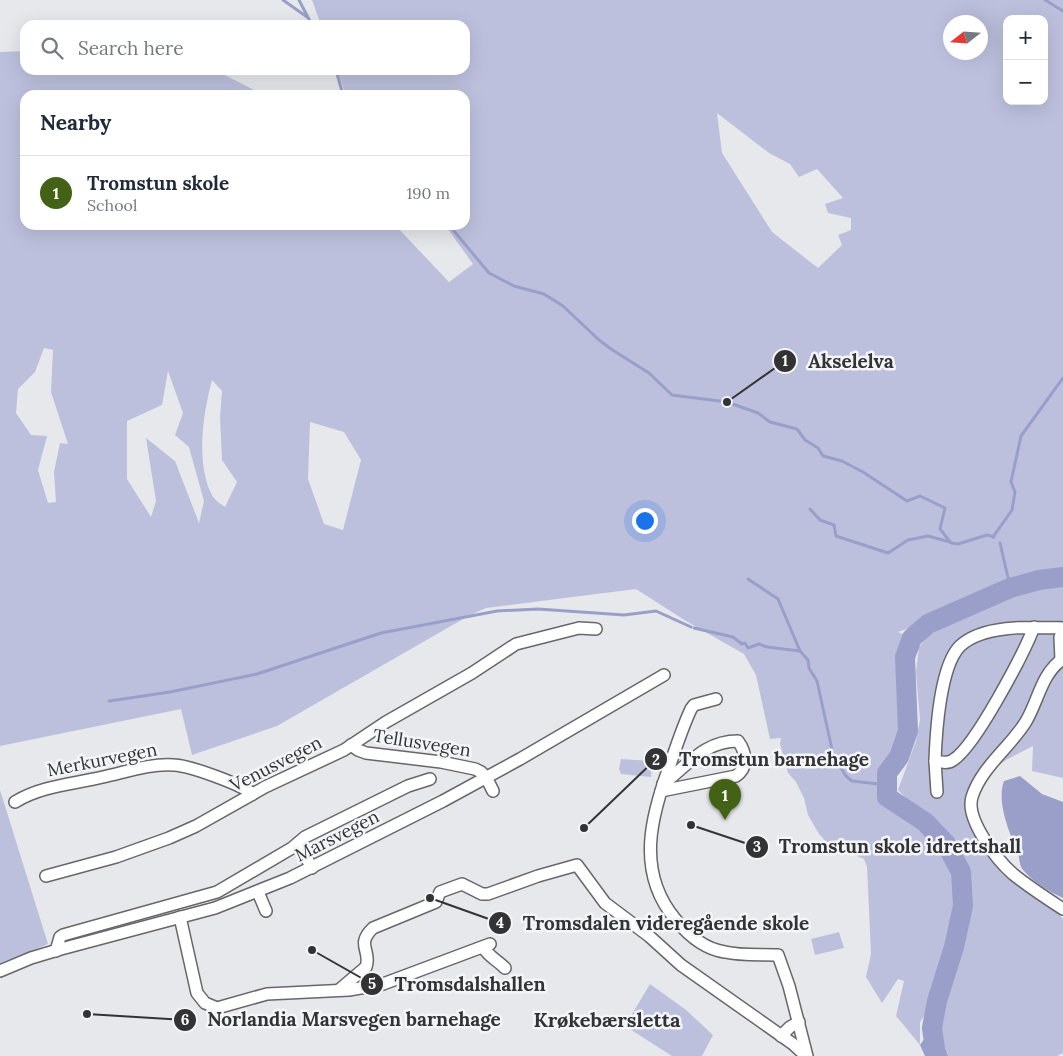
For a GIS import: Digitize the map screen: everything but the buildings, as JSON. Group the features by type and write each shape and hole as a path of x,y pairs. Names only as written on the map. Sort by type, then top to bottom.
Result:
{"street":[{"name":"Venusvegen","path":"46,876 110,860 196,826 253,794 351,746 386,722 479,669 507,649 523,642 579,628 596,629"},
{"path":"934,761 952,761 967,746 1005,684 1028,643 1034,628"},
{"path":"936,792 934,761 941,697 953,654 963,644 985,633 1034,628 1063,630 1060,637 1062,659 1048,673 1026,723 980,781 972,798 970,809 979,833 1011,872 1036,892 1063,909"},
{"name":"Marsvegen","path":"0,971 56,951 222,906 312,868 430,808 520,759 664,675"},
{"path":"716,699 694,705 691,708 688,726 662,787 652,827 650,844 652,875 663,902 689,936 698,942 724,952 778,955 799,1022 807,1056"},
{"path":"724,741 738,741 742,747 744,766 736,776 662,787 700,753 711,746 724,741"},
{"name":"Tellusvegen","path":"351,746 377,755 465,766 478,770 486,777"},
{"name":"Merkurvegen","path":"15,802 31,793 59,786 144,768 170,765 183,766 206,774 244,788 253,794"},
{"path":"486,777 493,791"},
{"path":"56,951 59,940 63,935 218,892 292,848 305,837 408,786 430,779"},
{"path":"298,843 312,868"},
{"path":"339,990 366,967 368,962 364,946 366,935 374,928 436,902 440,892 462,884 482,894 488,894 576,865 605,903 649,936 681,965 742,1012 807,1056"},
{"path":"258,892 266,911"},
{"path":"180,917 196,989 202,1000 216,1008 267,994 355,990 383,984 487,945 487,954 498,960 505,968"},
{"path":"777,1037 799,1022"}],"shaded area":[{"path":"312,0 1063,0 1063,570 1016,578 970,601 947,608 923,619 910,628 898,632 911,637 904,657 907,731 899,757 886,773 886,798 923,823 943,846 959,872 960,905 953,945 935,1000 920,1022 920,1045 896,1016 904,981 898,979 882,1003 866,977 871,954 867,867 864,859 828,844 819,834 808,815 804,798 796,782 788,773 780,744 781,738 770,739 756,675 744,654 686,621 636,589 486,608 470,615 277,726 192,755 181,709 0,746 0,52 20,51 20,75 225,75 254,90 20,90 20,230 400,230 449,282 473,264 449,230 470,230 470,90 344,90 339,75 470,75 470,20 319,20","holes":["717,113 769,153 790,164 799,177 817,169 843,198 825,204 828,213 851,218 851,230 838,235 842,245 818,268 772,232 722,153","44,348 53,350 51,392 68,444 60,443 54,472 56,502 48,503 38,470 47,436 31,435 16,413 18,389 35,372","168,371 183,413 175,435 189,447 204,501 199,523 175,461 146,438 156,501 151,517 127,479 127,421 162,405","212,380 222,391 220,417 222,460 237,482 225,507 213,497 207,484 202,455 206,408","310,422 344,432 361,460 343,530 324,524 308,479"]},
{"path":"1063,586 1063,778 1032,771 1033,746 1006,760 970,787 965,811 969,824 1001,873 1058,913 1063,919 1063,1053 1057,1056 948,1056 937,1026 964,920 963,872 936,830 898,790 916,741 920,720 916,672 919,647 937,626 999,598 1015,592"},
{"path":"621,759 652,761 651,777 621,774 619,769"},
{"path":"1020,776 1042,794 1063,802 1063,898 1037,883 1020,865 1018,853 1005,818 1002,789 1004,781"},
{"path":"0,790 48,944 0,965"},
{"path":"839,932 844,948 815,955 811,939"},
{"path":"650,984 686,1010 713,1035 702,1056 672,1056 625,1026"},
{"path":"937,1026 948,1056 925,1056 920,1045 932,1028"}],"waterway":[{"path":"283,0 307,17"},
{"path":"299,0 309,20"},
{"path":"1045,0 1063,11"},
{"path":"337,75 342,90"},
{"path":"453,230 489,273 514,286 544,294 563,306 599,340 649,373 672,395 727,402 758,413 770,422 797,429 805,440 818,448 823,456 842,461 863,472 907,501 920,496 945,508 940,529 951,543 958,544 987,535 994,537"},
{"path":"993,537 1012,510 1015,492 1011,482 1021,436 1063,378"},
{"path":"810,509 820,520 834,525 836,536 888,553 908,540 928,536 950,542"},
{"path":"1000,543 1009,582 1007,590"},
{"path":"936,1056 932,1028 937,1001 954,947 963,906 961,872 946,844 925,822 887,797 887,773 899,757 908,731 905,657 912,638 928,624 1010,588 1039,580 1063,577"},
{"path":"748,579 778,599 800,651 808,660 809,668 817,681 833,754 846,776 852,781 887,785"},
{"path":"109,701 170,692 257,674 381,633 497,611 538,609 624,615 656,611 691,627"},
{"path":"694,628 733,637 742,644 745,643 748,648 759,644 767,647 800,651"}],"place":[{"name":"Akselelva","path":"727,402"},
{"name":"Tromstun skole","path":"725,820"},
{"name":"Tromstun skole idrettshall","path":"691,825"},
{"name":"Tromstun barnehage","path":"584,828"},
{"name":"Tromsdalen videregående skole","path":"430,898"},
{"name":"Tromsdalshallen","path":"312,950"},
{"name":"Norlandia Marsvegen barnehage","path":"87,1014"}],"district":[{"name":"Krøkebærsletta","path":"607,1020"}]}
